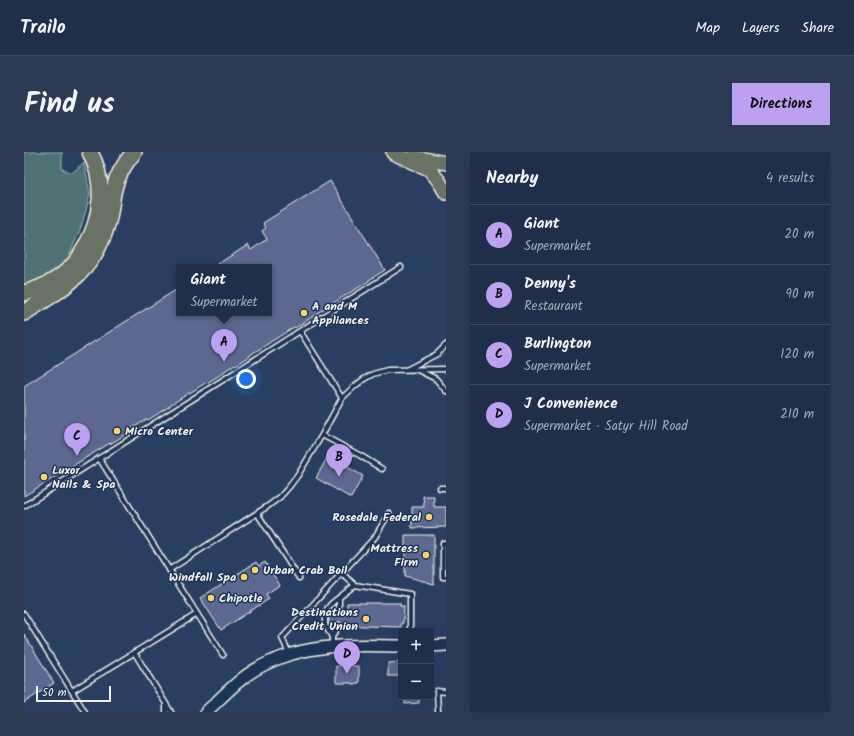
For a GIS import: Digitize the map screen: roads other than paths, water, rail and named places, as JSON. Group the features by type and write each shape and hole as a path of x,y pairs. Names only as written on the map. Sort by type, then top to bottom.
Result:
{"highway":[{"path":"24,294 46,286 62,275 74,264 82,253 92,234 97,220 100,203 100,186 98,172 90,152"},
{"path":"24,313 71,282 81,273 94,255 108,224 114,188 126,161 134,152"}],"main road":[{"path":"390,152 446,163"},
{"path":"390,152 429,169 439,181 446,193"}],"street":[{"path":"206,712 246,676 268,663 320,648 332,642 398,646"},
{"path":"434,646 446,645"}],"lane":[{"path":"24,506 401,267"},
{"path":"300,331 342,398"},
{"path":"407,370 437,354 446,345"},
{"path":"169,570 280,497 298,475 342,398 364,379 373,374 387,370 446,369"},
{"path":"418,370 436,379 446,391"},
{"path":"322,435 382,469"},
{"path":"99,458 223,655"},
{"path":"440,488 446,488"},
{"path":"257,513 299,578"},
{"path":"290,656 282,638 375,537 389,514"},
{"path":"446,543 443,544 443,577 446,577"},
{"path":"342,574 354,585 410,594 410,628"},
{"path":"332,642 325,626 325,614 332,603 354,585"},
{"path":"339,598 339,612"},
{"path":"24,614 86,712"},
{"path":"72,691 196,614"},
{"path":"332,642 339,625"},
{"path":"134,652 172,712"},
{"path":"438,710 437,691 446,692"},
{"path":"166,703 166,712"}],"place":[{"name":"A and M Appliances","path":"304,313"},
{"name":"Giant","path":"224,362"},
{"name":"Micro Center","path":"117,431"},
{"name":"Burlington","path":"77,456"},
{"name":"Luxor Nails & Spa","path":"44,477"},
{"name":"Denny's","path":"339,477"},
{"name":"Rosedale Federal","path":"429,517"},
{"name":"Mattress Firm","path":"426,555"},
{"name":"Urban Crab Boil","path":"255,570"},
{"name":"Windfall Spa","path":"244,577"},
{"name":"Chipotle","path":"211,598"},
{"name":"Destinations Credit Union","path":"366,619"},
{"name":"J Convenience","path":"347,674"}]}
